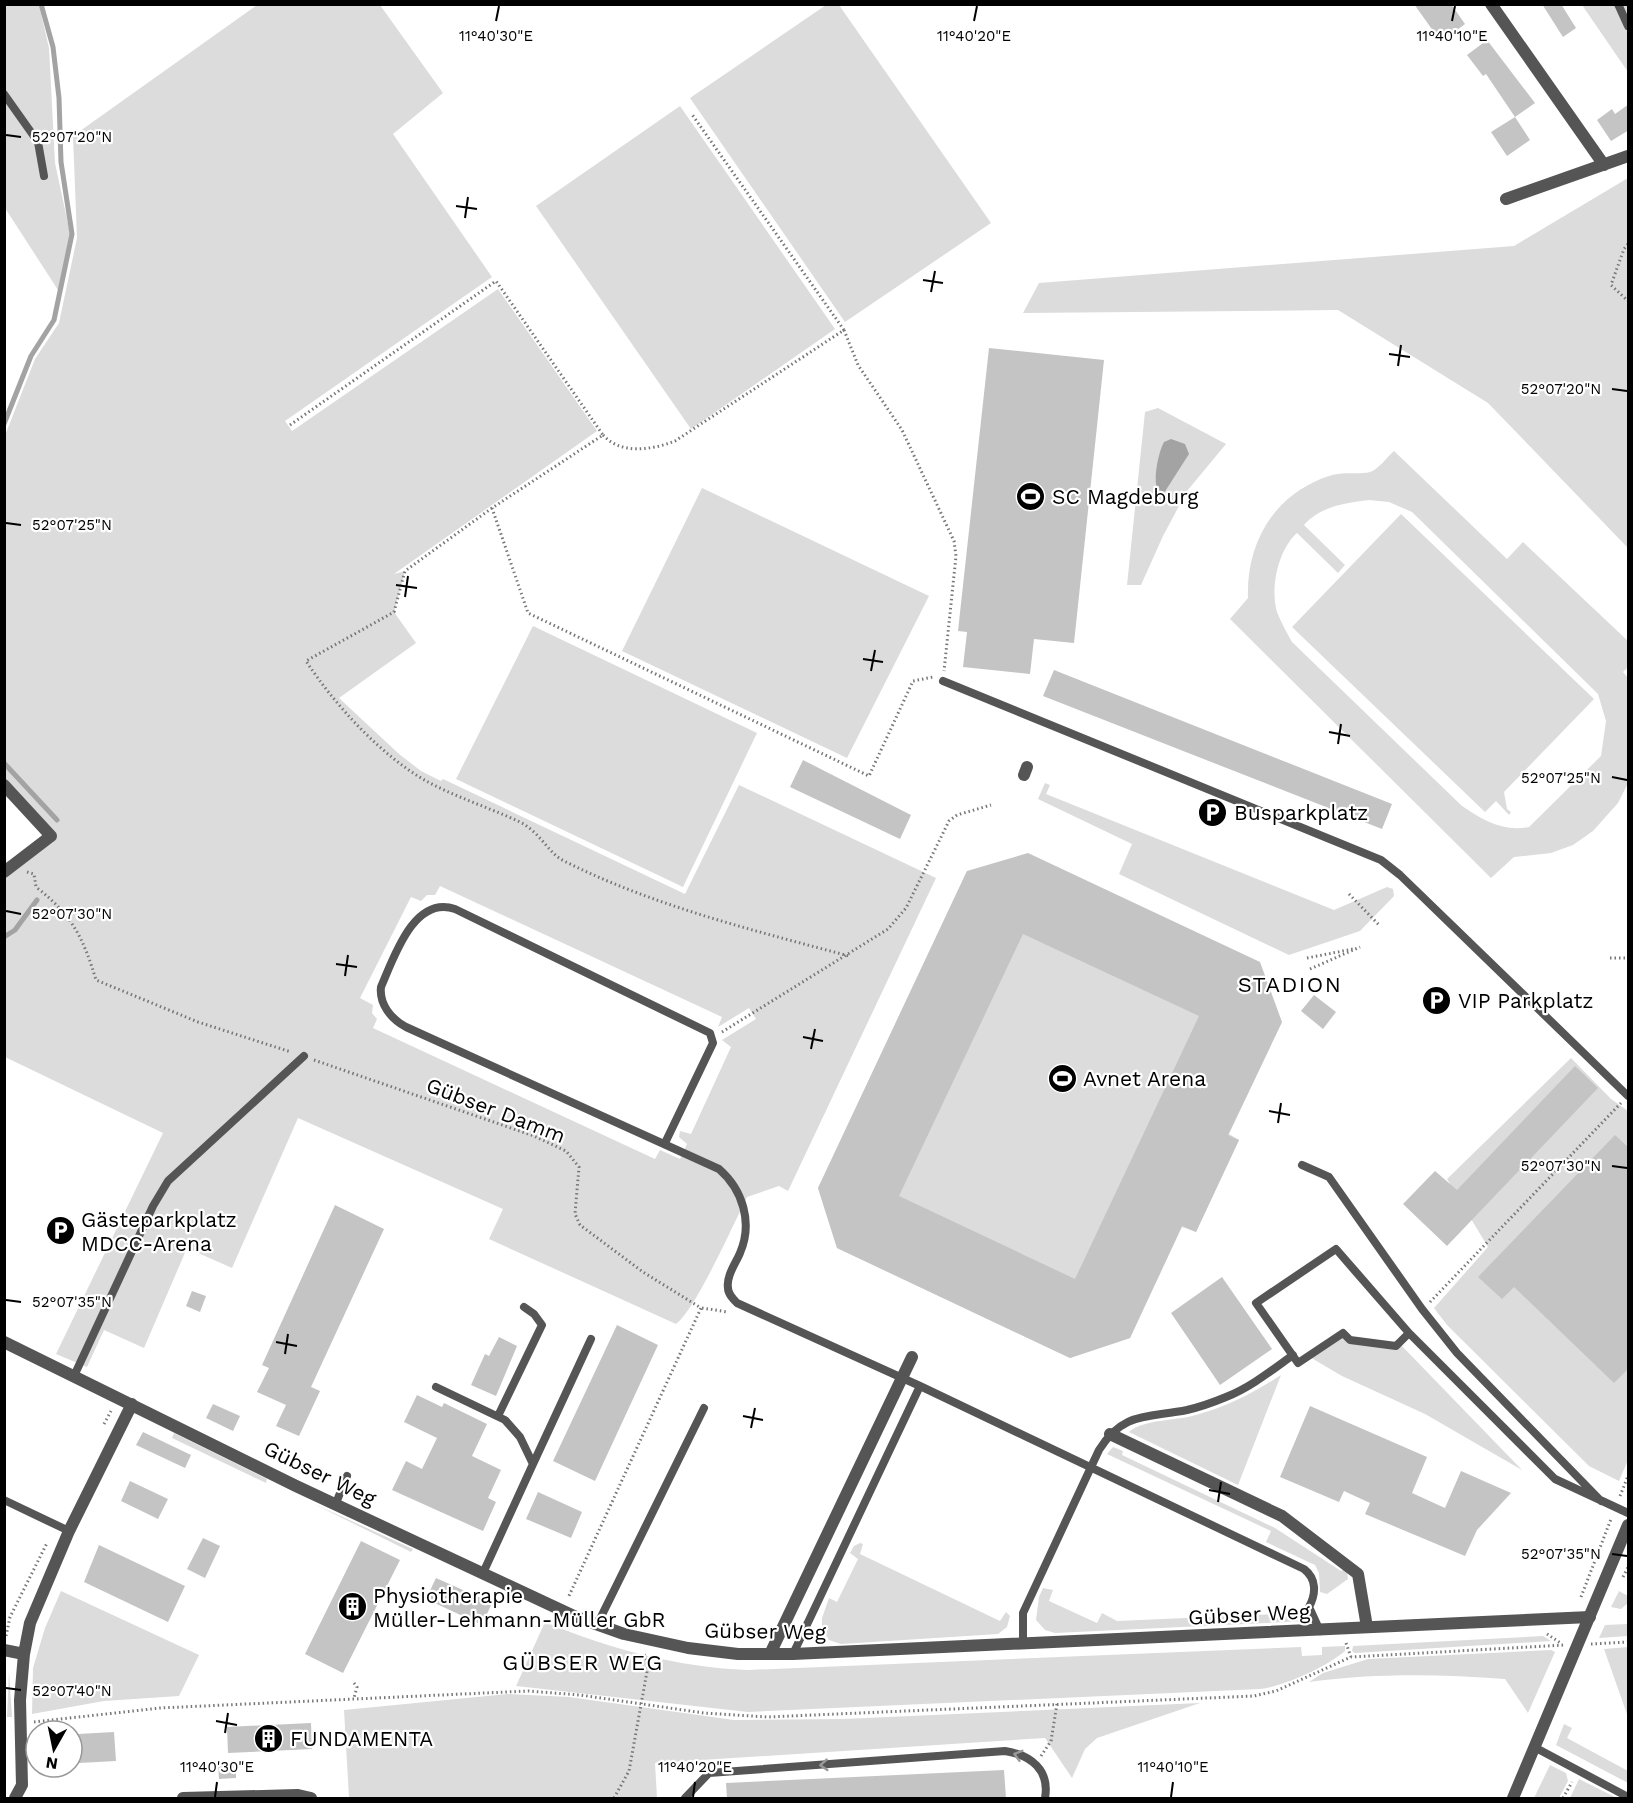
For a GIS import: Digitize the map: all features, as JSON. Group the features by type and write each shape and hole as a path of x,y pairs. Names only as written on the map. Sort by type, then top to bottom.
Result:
{"street":[{"path":"1491,4 1604,165"},
{"path":"1506,200 1629,156"},
{"path":"4,785 51,836 8,870"},
{"name":"Gübser Weg","path":"4,1342 296,1486 562,1611 646,1645 713,1651 794,1654 1590,1617"},
{"path":"770,1654 912,1357"},
{"path":"17,1798 22,1780 20,1722 24,1654 36,1607 69,1531 132,1404"},
{"path":"1110,1434 1282,1516 1358,1574 1367,1628"},
{"path":"1513,1798 1629,1525"},
{"path":"4,1650 24,1654"},
{"path":"183,1798 298,1795 311,1798"}],"lane":[{"path":"1618,4 1629,26"},
{"path":"4,94 38,142 44,176"},
{"path":"943,681 1381,860 1400,874 1628,1096"},
{"path":"665,1143 713,1038 705,1030 447,907 424,912 415,919 382,984 383,1003 401,1024 718,1169 731,1182 745,1211 747,1233 727,1286 730,1295 744,1308 920,1386 1305,1569 1313,1580 1314,1596 1309,1607 1320,1631"},
{"path":"74,1376 153,1206 168,1181 304,1056"},
{"path":"1302,1165 1329,1177 1422,1309 1457,1353 1601,1501"},
{"path":"1409,1333 1396,1346 1350,1340 1343,1333 1298,1363 1256,1303 1336,1249 1409,1333 1555,1479 1629,1513"},
{"path":"498,1416 542,1325 524,1306"},
{"path":"483,1573 591,1339"},
{"path":"1023,1644 1023,1613 1110,1434 1121,1424 1138,1417 1187,1410 1230,1396 1293,1355"},
{"path":"794,1654 920,1386"},
{"path":"436,1387 498,1416 520,1437 533,1464"},
{"path":"597,1625 704,1408"},
{"path":"336,1503 347,1476"},
{"path":"4,1500 69,1531"},
{"path":"1536,1748 1629,1797"},
{"path":"685,1798 709,1773 991,1752 1018,1754 1036,1764 1045,1780 1045,1798"}],"path":[{"path":"492,508 524,605 530,614 869,776 913,681 931,676 943,681 956,556 954,541 902,430 858,365 844,330 691,112"},
{"path":"1629,244 1623,249 1611,285 1629,301"},
{"path":"290,425 496,281 603,435 618,446 656,448 675,441 844,330"},
{"path":"603,435 492,508 405,571 394,612 306,661 331,697 368,734 414,774 529,828 562,860 642,897 849,956"},
{"path":"713,1038 882,935 901,916 949,821 957,815 991,805"},
{"name":"Gübser Damm","path":"8,870 34,874 36,887 61,906 87,950 96,980 198,1022 304,1056 534,1136 566,1151 579,1167 575,1214 580,1225 643,1272 701,1308"},
{"path":"1349,894 1380,926"},
{"path":"1307,958 1360,947 1310,969"},
{"path":"1610,958 1629,958"},
{"path":"1422,1309 1628,1096"},
{"path":"562,1611 701,1308 725,1312 744,1308"},
{"path":"1578,1603 1629,1476"},
{"path":"20,1722 160,1708 528,1691 704,1713 759,1717 1258,1695 1276,1691 1351,1657 1563,1645 1546,1634"},
{"name":"Gübser Weg","path":"1334,1643 1358,1642"},
{"path":"1593,1644 1629,1642"},
{"path":"1346,1643 1351,1657"},
{"path":"634,1648 646,1645"},
{"path":"646,1645 655,1653"},
{"path":"614,1798 629,1771 648,1661 646,1645"},
{"path":"354,1683 357,1688 354,1699"},
{"path":"1036,1764 1051,1741 1057,1704"},
{"path":"1563,1798 1568,1791"}],"shaded area":[{"path":"5,5 39,5 49,48 55,163 71,238 58,290 5,208"},
{"path":"257,5 380,5 443,93 393,134 492,277 285,421 292,431 498,289 597,431 394,574 405,571 394,612 416,643 339,698 399,754 421,771 441,781 443,779 685,894 739,785 936,878 788,1191 779,1186 747,1197 704,1285 676,1324 489,1239 503,1209 298,1118 232,1268 187,1248 144,1348 104,1330 87,1367 56,1354 163,1133 5,1057 5,872 50,836 5,780 4,438 35,359 59,323 77,238 73,136","holes":["440,886 722,1017 718,1027 749,1008 756,1019 722,1040 731,1047 691,1134 680,1131 679,1137 687,1144 680,1159 660,1150 655,1159 373,1028 377,1019 372,1013 373,1005 360,998 411,897 421,901 427,895 435,895"]},
{"path":"826,5 839,5 991,223 845,322 690,98"},
{"path":"1582,5 1628,5 1628,72"},
{"path":"680,106 835,329 691,429 536,206"},
{"path":"1628,178 1628,548 1488,403 1338,310 1023,313 1039,283 1514,246"},
{"path":"1158,408 1226,444 1187,491 1141,585 1127,585 1145,412"},
{"path":"1171,439 1185,444 1189,454 1164,493 1160,495 1156,484 1158,461 1164,442"},
{"path":"1394,451 1507,559 1523,542 1628,641 1628,667 1623,672 1628,678 1628,783 1618,803 1593,831 1573,845 1551,853 1514,857 1491,878 1230,619 1248,598 1252,558 1258,540 1267,523 1279,508 1310,484 1329,476 1373,471","holes":["1369,500 1389,502 1412,512 1598,694 1606,721 1601,756 1529,827 1510,828 1493,824 1462,806 1292,642 1277,612 1274,592 1277,570 1285,549 1297,533 1338,573 1345,565 1304,525 1318,514 1334,506"]},
{"path":"702,488 929,596 847,758 622,651"},
{"path":"1401,514 1594,699 1504,792 1507,809 1511,812 1509,815 1496,801 1485,812 1292,627"},
{"path":"533,626 757,733 683,887 456,779"},
{"path":"1045,783 1050,785 1046,794 1334,910 1387,887 1393,889 1394,896 1360,931 1289,955 1119,874 1132,844 1038,799"},
{"name":"Avnet Arena","path":"967,871 1282,1022 1229,1134 1239,1140 1196,1232 1182,1227 1130,1338 1070,1358 837,1248 818,1188"},
{"path":"1571,1058 1611,1099 1628,1111 1628,1460 1619,1481 1589,1466 1447,1325 1434,1308 1488,1247 1447,1179"},
{"path":"1343,1333 1350,1340 1400,1344 1522,1470 1425,1414 1342,1376 1308,1356"},
{"path":"1281,1375 1238,1485 1129,1432 1143,1425 1188,1417 1218,1408 1251,1393"},
{"path":"174,1433 267,1479 266,1483 172,1438"},
{"path":"1113,1447 1123,1451 1122,1455 1275,1528 1341,1571 1346,1566 1348,1579 1327,1594 1320,1592 1319,1573 1315,1565 1266,1542 1271,1531 1107,1454"},
{"path":"312,1503 413,1549 411,1552"},
{"path":"863,1544 860,1554 1000,1621 1006,1612 1010,1616 1007,1627 998,1634 841,1644 829,1640 822,1629 822,1618 829,1598 837,1602 858,1559 850,1553 854,1546"},
{"path":"1043,1588 1053,1590 1049,1601 1097,1623 1102,1613 1117,1621 1302,1613 1306,1621 1055,1633 1045,1630 1036,1620 1039,1597"},
{"path":"61,1591 199,1655 179,1696 104,1701 32,1714 33,1668 45,1628"},
{"path":"1619,1591 1628,1596 1628,1603 1621,1609 1611,1607"},
{"path":"545,1622 619,1648 669,1661 747,1670 1301,1647 1302,1656 1322,1655 1322,1647 1345,1646 1345,1651 1305,1675 1260,1689 748,1712 516,1686"},
{"path":"1628,1624 1628,1636 1599,1638 1605,1625"},
{"path":"1543,1636 1551,1641 1355,1653 1352,1651 1353,1646"},
{"path":"1628,1647 1628,1717 1604,1649"},
{"path":"1551,1650 1555,1652 1528,1713 1505,1679 1407,1675 1309,1682 1323,1673 1368,1659"},
{"path":"9,1671 12,1717 7,1717"},
{"path":"508,1694 569,1697 734,1720 843,1719 1200,1703 1097,1738 1085,1749 1072,1778 1045,1738 655,1763 657,1798 349,1798 344,1710"},
{"path":"1564,1724 1572,1728 1567,1738 1628,1771 1628,1783 1556,1745"},
{"path":"1550,1765 1566,1773 1568,1781 1559,1798 1534,1798"},
{"path":"1579,1779 1617,1798 1570,1798"}],"building":[{"path":"1414,4 1451,4 1465,24 1441,42"},
{"path":"1542,4 1561,4 1576,28 1563,37"},
{"path":"1487,40 1535,103 1515,117 1486,74 1483,76 1467,55"},
{"path":"1629,104 1629,130 1611,141 1597,120 1612,109 1615,114"},
{"path":"1515,117 1530,140 1507,156 1491,132"},
{"name":"SC Magdeburg","path":"989,348 1104,360 1074,643 1034,639 1030,674 963,667 967,632 958,631"},
{"path":"1054,670 1392,804 1382,829 1043,696"},
{"path":"803,760 911,815 900,839 790,787"},
{"name":"Avnet Arena","path":"1028,853 1260,962 1282,1022 1228,1135 1239,1140 1196,1232 1182,1226 1130,1338 1070,1358 837,1248 818,1188 967,871","holes":["1023,934 1199,1016 1075,1279 899,1196"]},
{"path":"1314,995 1336,1012 1323,1029 1301,1011"},
{"path":"1575,1066 1598,1088 1447,1246 1403,1204 1435,1171 1457,1190"},
{"path":"1615,1135 1629,1148 1629,1368 1614,1383 1514,1287 1502,1299 1478,1277"},
{"path":"335,1205 384,1229 311,1387 320,1391 299,1436 276,1426 286,1405 257,1392 269,1368 262,1365"},
{"path":"1222,1277 1272,1349 1220,1385 1171,1313"},
{"path":"192,1291 206,1296 200,1312 186,1306"},
{"path":"617,1325 658,1345 595,1481 553,1461"},
{"path":"499,1337 517,1346 496,1396 471,1385 485,1354 489,1356"},
{"path":"417,1395 442,1407 444,1403 487,1424 472,1456 501,1470 488,1498 496,1502 483,1531 392,1490 406,1461 422,1469 437,1438 404,1422"},
{"path":"213,1404 240,1416 233,1431 206,1418"},
{"path":"1310,1406 1427,1457 1412,1493 1445,1508 1461,1471 1511,1493 1477,1530 1465,1556 1365,1514 1370,1503 1344,1491 1339,1502 1280,1477"},
{"path":"143,1432 191,1455 185,1468 136,1445"},
{"path":"130,1481 168,1499 158,1519 121,1501"},
{"path":"538,1492 582,1512 571,1538 526,1519"},
{"path":"203,1538 220,1546 205,1578 187,1569"},
{"name":"Physiotherapie Müller-Lehmann-Müller GbR","path":"361,1541 400,1560 343,1673 305,1654"},
{"path":"99,1545 185,1586 168,1622 84,1582"},
{"path":"436,1578 492,1603 482,1625 426,1599"},
{"name":"FUNDAMENTA","path":"311,1723 312,1749 228,1753 227,1727"},
{"path":"114,1732 116,1761 84,1763 84,1734"},
{"path":"218,1764 236,1764 236,1778 219,1779"},
{"path":"1004,1770 1006,1798 727,1798 726,1783"}],"waterway":[{"path":"4,424 31,356 54,320 72,234 61,162 59,98 53,47 41,4"},
{"path":"4,763 57,820"},
{"path":"4,937 15,930 37,900"}],"place":[{"name":"SC Magdeburg","path":"1031,496"},
{"name":"Busparkplatz","path":"1213,812"},
{"name":"VIP Parkplatz","path":"1437,1000"},
{"name":"Avnet Arena","path":"1062,1078"},
{"name":"Gästeparkplatz MDCC-Arena","path":"60,1231"},
{"name":"Physiotherapie Müller-Lehmann-Müller GbR","path":"352,1607"},
{"name":"FUNDAMENTA","path":"269,1738"}],"district":[{"name":"STADION","path":"1290,984"},
{"name":"GÜBSER WEG","path":"583,1662"}]}
